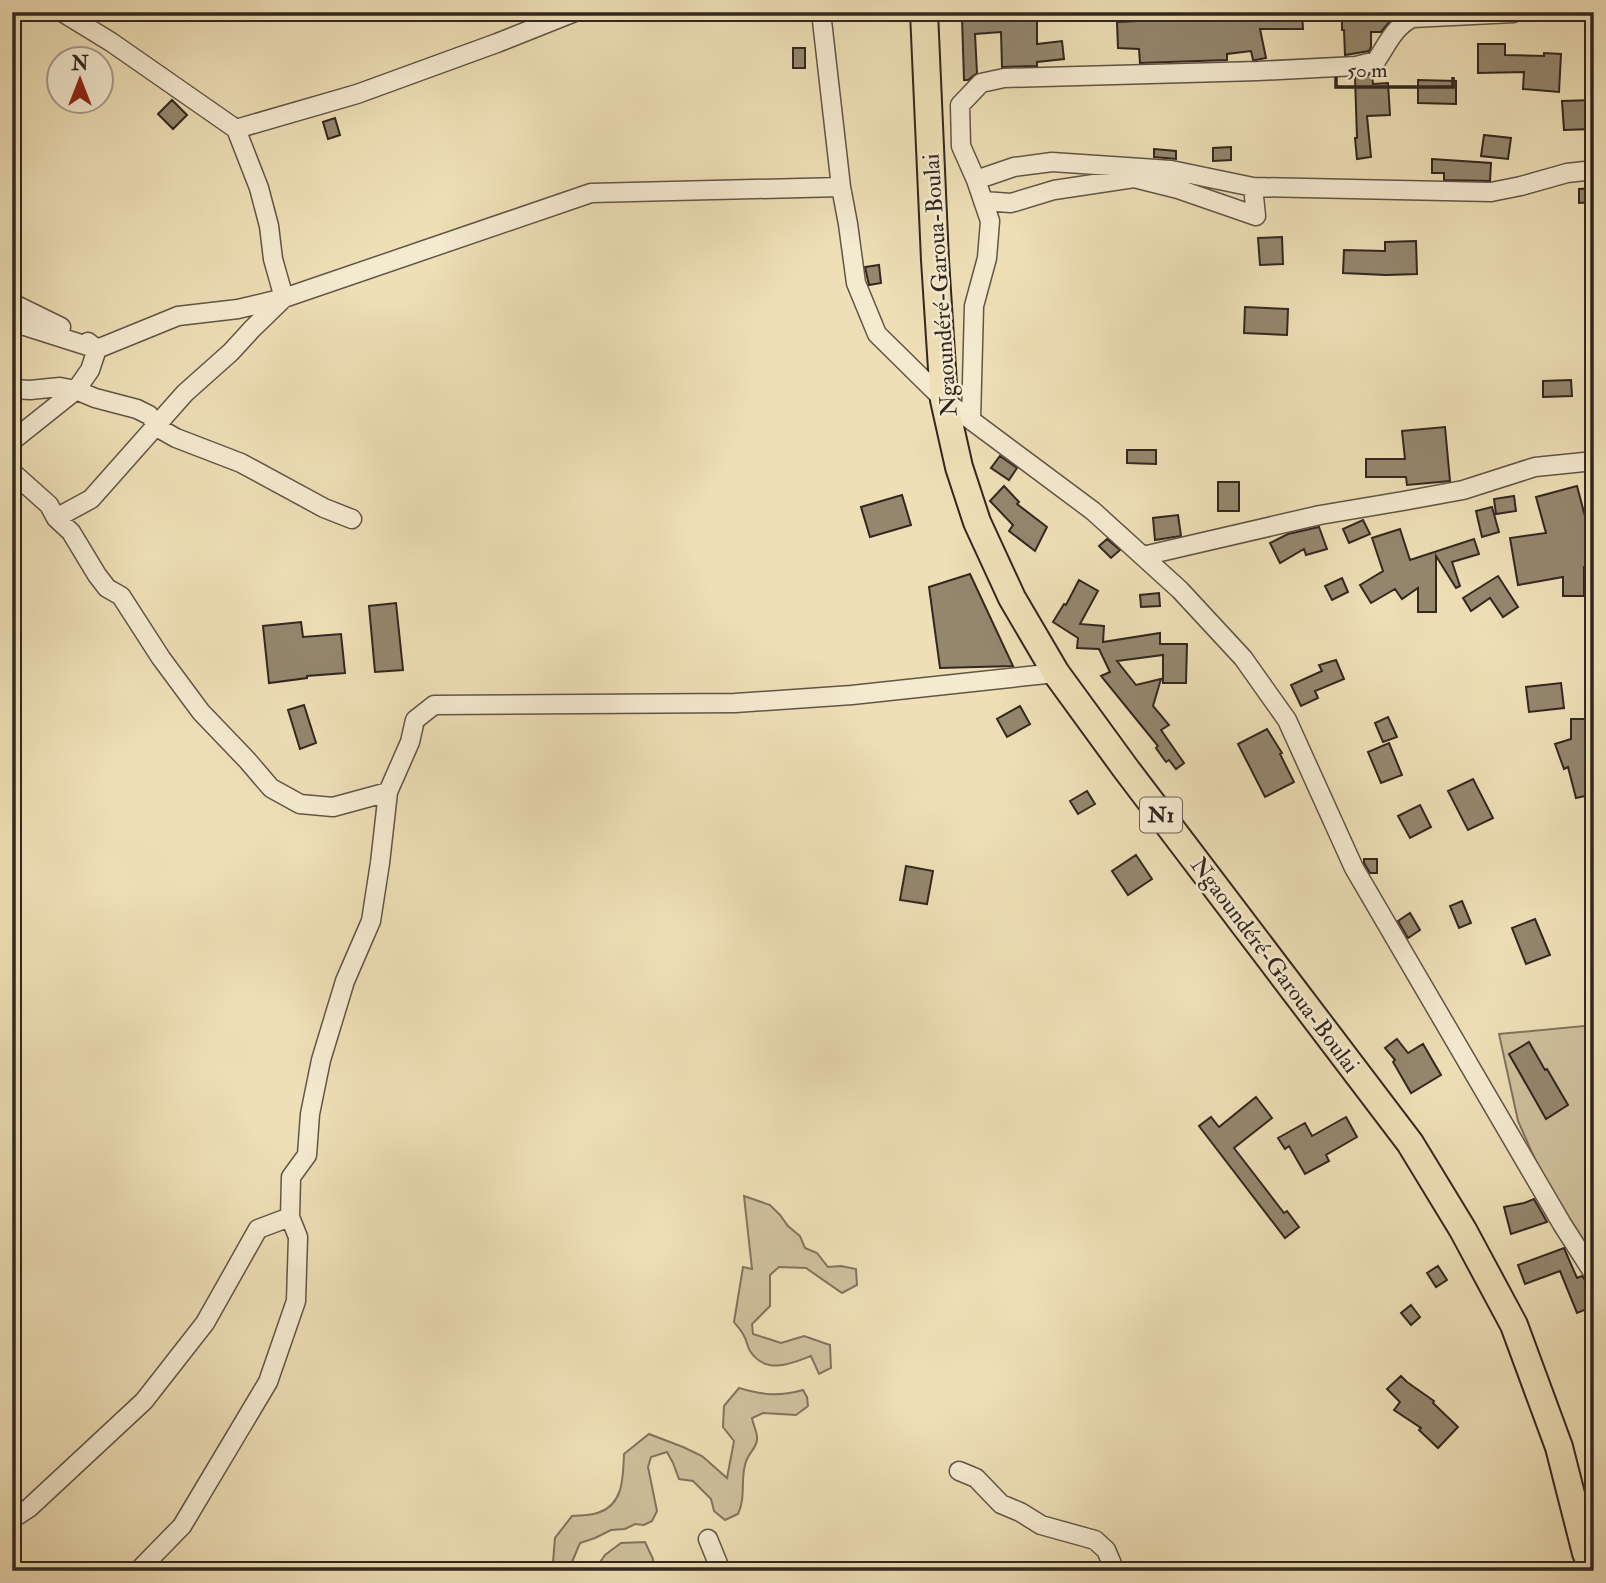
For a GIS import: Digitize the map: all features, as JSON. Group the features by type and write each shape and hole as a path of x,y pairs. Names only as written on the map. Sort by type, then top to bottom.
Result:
{"highway":[{"name":"Ngaoundéré-Garoua-Boulai","path":"924,12 934,247 944,400 959,467 977,522 1012,598 1056,673 1410,1143 1463,1230 1514,1325 1559,1447 1589,1565"}],"street":[{"path":"62,12 111,42 236,129 260,188 273,259 284,298"},
{"path":"236,129 357,94 575,12"},
{"path":"821,12 841,187 856,283 877,334 944,400 1093,511 1180,590 1243,658 1287,720 1354,868 1562,1224 1594,1273"},
{"path":"971,420 974,306 987,258 990,222 961,146 960,105 981,83 1004,78 1356,66 1376,61 1393,32 1412,18 1514,13"},
{"path":"976,180 1014,166 1052,162 1171,170 1253,187 1491,192 1567,173 1594,170"},
{"path":"983,201 1011,203 1054,190 1134,178 1256,216 1253,187"},
{"path":"12,322 97,349 178,316 238,309 284,298 591,193 841,187"},
{"path":"56,518 91,499 185,393 231,352 284,298"},
{"path":"12,303 76,334 97,349"},
{"path":"12,441 76,390 90,370 97,349"},
{"path":"12,389 60,387 137,408 149,415 160,429 176,438 241,463 324,508 352,519"},
{"path":"1143,556 1320,514 1463,490 1535,467 1594,461"},
{"path":"12,472 50,505 56,518 71,532 107,588 121,596 161,658 201,712 271,788 300,804 333,807 388,792"},
{"path":"138,1571 182,1526 268,1382 296,1301 298,1237 290,1217 291,1177 307,1155 310,1114 321,1060 345,981 371,922 388,792 410,742 415,720 434,705 734,703 852,695 1056,673"},
{"path":"12,1519 29,1508 144,1401 205,1323 258,1228 290,1217"},
{"path":"959,1471 976,1478 1001,1504 1041,1525 1095,1540 1105,1550 1115,1571"},
{"path":"708,1539 721,1571"}],"shaded area":[{"path":"1594,1025 1594,1278 1580,1261 1518,1121 1499,1034"},
{"path":"744,1196 770,1205 800,1236 805,1248 817,1253 828,1267 856,1269 857,1285 842,1293 806,1268 779,1267 770,1275 770,1306 752,1324 753,1334 781,1343 804,1336 830,1345 831,1368 819,1374 811,1356 779,1366 763,1363 750,1351 734,1322 743,1267 752,1269"},
{"path":"739,1388 771,1394 803,1390 808,1406 796,1415 763,1413 752,1418 757,1440 743,1472 742,1500 738,1514 725,1520 714,1511 711,1499 693,1481 679,1479 667,1452 651,1457 648,1467 657,1511 652,1521 644,1525 635,1524 625,1529 611,1530 580,1543 572,1562 572,1571 550,1571 555,1538 572,1516 597,1513 614,1502 621,1488 624,1454 649,1434 702,1456 727,1478 734,1441 723,1427 724,1406"},
{"path":"645,1542 653,1559 654,1571 594,1571 605,1555 621,1543"}],"building":[{"path":"1194,12 1302,12 1303,29 1260,29 1266,58 1256,60 1253,60 1251,51 1227,54 1227,60 1140,63 1139,49 1118,48 1117,22 1193,16"},
{"path":"1342,12 1391,13 1391,20 1381,32 1371,32 1369,51 1345,55"},
{"path":"962,17 1037,17 1037,44 1062,41 1064,59 1037,62 1037,66 1002,67 1001,32 975,34 977,73 964,80"},
{"path":"1478,44 1505,44 1505,55 1561,54 1559,92 1523,89 1524,72 1478,73"},
{"path":"793,48 805,48 805,68 793,68"},
{"path":"1372,74 1373,84 1388,83 1390,115 1367,116 1371,157 1357,159 1355,77"},
{"path":"1418,80 1456,81 1456,104 1418,103"},
{"path":"172,100 187,115 173,129 158,114"},
{"path":"1594,100 1594,129 1564,130 1562,101"},
{"path":"335,118 340,135 328,139 323,122"},
{"path":"1484,135 1511,138 1508,159 1481,156"},
{"path":"1231,147 1231,160 1213,161 1213,148"},
{"path":"1154,149 1176,151 1176,159 1154,157"},
{"path":"1432,159 1491,163 1490,181 1444,180 1444,173 1432,173"},
{"path":"1594,188 1594,202 1579,203 1579,189"},
{"path":"1282,237 1283,264 1260,265 1258,238"},
{"path":"1416,241 1417,274 1343,273 1344,250 1385,251 1385,242"},
{"path":"879,265 881,283 869,285 865,267"},
{"path":"1245,307 1288,309 1287,335 1244,333"},
{"path":"1571,380 1572,396 1543,397 1543,381"},
{"path":"1445,427 1450,481 1407,485 1406,477 1366,477 1366,459 1405,459 1402,431"},
{"path":"1127,450 1156,450 1156,464 1127,463"},
{"path":"1000,456 1017,468 1009,480 991,468"},
{"path":"1218,482 1239,482 1239,511 1218,511"},
{"path":"1004,486 1019,502 1017,504 1047,527 1035,551 1009,531 1013,525 990,501"},
{"path":"1577,486 1590,535 1594,534 1594,553 1588,553 1589,566 1584,567 1584,596 1563,596 1563,577 1518,585 1510,538 1546,533 1536,497"},
{"path":"902,495 911,525 870,537 861,507"},
{"path":"1514,496 1516,511 1496,514 1494,499"},
{"path":"1492,507 1499,532 1482,537 1476,511"},
{"path":"1178,515 1181,536 1155,540 1153,518"},
{"path":"1363,520 1370,534 1349,543 1343,529"},
{"path":"1319,527 1327,549 1306,555 1304,549 1280,563 1270,543 1288,534"},
{"path":"1400,529 1410,560 1474,539 1479,554 1452,562 1460,586 1456,588 1436,556 1436,612 1418,612 1418,588 1402,599 1395,589 1371,603 1360,585 1383,571 1372,538"},
{"path":"1107,539 1120,550 1111,558 1099,546"},
{"path":"970,574 1013,666 940,668 929,587"},
{"path":"1498,576 1518,607 1503,617 1490,598 1471,611 1463,598"},
{"path":"1342,578 1348,592 1332,600 1325,586"},
{"path":"1079,580 1098,591 1080,624 1104,626 1103,642 1160,633 1160,644 1187,644 1186,683 1163,683 1163,655 1117,661 1136,685 1161,679 1153,706 1169,725 1161,730 1184,763 1176,769 1169,760 1166,762 1156,748 1158,746 1101,676 1110,672 1099,649 1077,648 1078,638 1053,622 1064,604 1066,605"},
{"path":"1159,593 1160,606 1141,607 1140,595"},
{"path":"396,603 403,670 375,672 369,606"},
{"path":"301,622 303,637 341,634 345,673 269,683 263,626"},
{"path":"1336,660 1344,679 1315,691 1318,698 1301,706 1291,685 1322,671 1319,665"},
{"path":"1561,683 1564,708 1529,712 1526,687"},
{"path":"304,705 316,743 300,749 288,710"},
{"path":"1020,706 1030,724 1007,737 997,719"},
{"path":"1388,717 1397,737 1383,742 1375,723"},
{"path":"1571,719 1586,719 1587,737 1594,756 1594,794 1576,798 1568,767 1564,769 1555,744 1571,739"},
{"path":"1267,729 1282,753 1280,754 1294,782 1265,797 1238,744"},
{"path":"1389,743 1402,775 1381,783 1368,752"},
{"path":"1473,779 1493,818 1468,830 1448,791"},
{"path":"1087,791 1095,804 1078,814 1070,801"},
{"path":"1420,805 1431,827 1410,838 1398,816"},
{"path":"1136,855 1152,879 1128,895 1112,871"},
{"path":"1364,859 1377,859 1377,873 1370,873"},
{"path":"906,866 933,871 927,904 900,900"},
{"path":"1462,901 1471,923 1459,928 1450,906"},
{"path":"1410,913 1420,930 1408,938 1398,921"},
{"path":"1535,919 1550,955 1526,964 1512,928"},
{"path":"1397,1039 1408,1053 1423,1044 1441,1075 1411,1093 1393,1062 1395,1060 1385,1048"},
{"path":"1529,1042 1568,1105 1546,1119 1509,1054"},
{"path":"1256,1097 1272,1118 1234,1148 1284,1213 1287,1211 1299,1227 1285,1238 1199,1126 1211,1117 1219,1127"},
{"path":"1346,1117 1357,1137 1326,1155 1329,1161 1305,1174 1289,1146 1285,1149 1278,1138 1305,1123 1312,1136"},
{"path":"1534,1199 1547,1222 1511,1234 1504,1207"},
{"path":"1564,1248 1577,1278 1582,1276 1594,1297 1594,1306 1577,1313 1560,1271 1525,1284 1518,1265"},
{"path":"1438,1266 1447,1280 1436,1287 1427,1273"},
{"path":"1411,1305 1420,1317 1411,1325 1401,1313"},
{"path":"1401,1376 1434,1401 1458,1427 1438,1448 1419,1430 1421,1428 1394,1410 1400,1402 1387,1389"}]}
